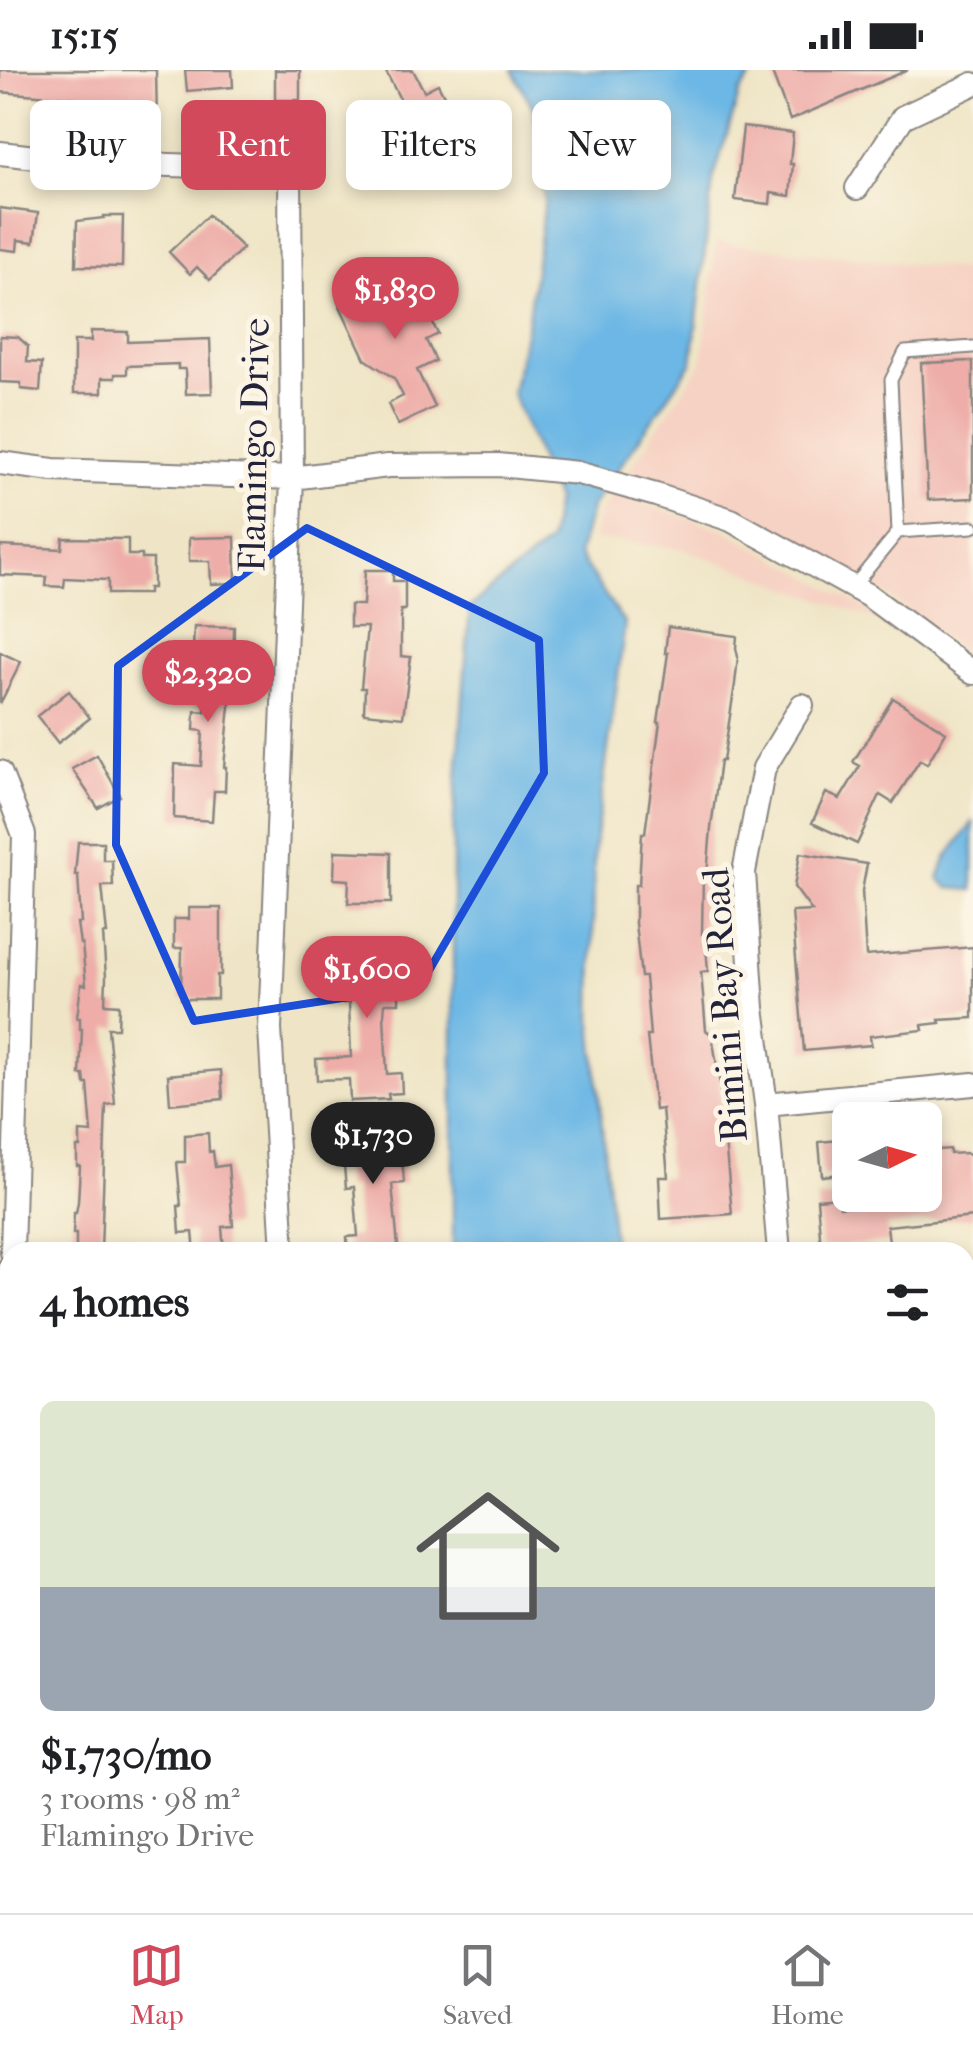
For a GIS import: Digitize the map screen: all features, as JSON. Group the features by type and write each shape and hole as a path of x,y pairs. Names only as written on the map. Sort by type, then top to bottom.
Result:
{"street":[{"path":"856,188 903,117 973,84"},
{"name":"Flamingo Drive","path":"0,153 81,162 290,169 292,478 270,1029 282,1242"},
{"path":"0,463 53,470 292,478 388,466 498,465 578,473 730,520 870,596 973,673"},
{"name":"Bimini Bay Road","path":"777,1242 766,1104 753,1008 744,872 764,768 802,705"},
{"path":"0,772 24,835 12,1242"},
{"path":"766,1104 973,1084"}],"lane":[{"path":"853,588 898,532 891,380 906,352 973,347"},
{"path":"898,532 973,527"}],"highlighted area":[{"path":"307,528 539,640 544,773 420,986 194,1021 116,845 118,666"}],"shaded area":[{"path":"716,242 973,271 973,659 877,588 735,510 626,475 702,362"},
{"path":"613,494 725,530 862,606 919,648 869,617 684,549 593,539 600,512"}],"water":[{"path":"512,70 756,70 740,92 713,180 692,362 591,508 578,555 625,624 594,851 592,1022 613,1242 453,1242 453,830 470,607 549,542 556,500 512,393 527,324 545,190 671,190 671,100 532,100 532,106"},
{"path":"973,822 973,890 949,888 939,878 947,857"}],"building":[{"path":"0,70 156,70 157,100 76,100 0,92"},
{"path":"185,70 232,70 233,87 187,91"},
{"path":"275,70 300,70 300,100 275,100"},
{"path":"385,70 413,70 424,91 438,84 446,100 400,100"},
{"path":"771,70 908,70 790,120"},
{"path":"743,127 793,133 790,196 771,193 770,204 735,200"},
{"path":"0,208 38,213 34,242 18,240 17,251 0,249"},
{"path":"208,215 243,248 210,280 197,267 190,274 169,252"},
{"path":"123,216 122,267 76,266 77,221"},
{"path":"379,281 388,298 414,285 438,334 426,340 436,361 417,370 435,407 398,425 388,404 403,396 394,378 365,359 338,302"},
{"path":"91,331 128,332 128,342 210,339 212,393 186,394 185,369 178,369 178,364 127,366 127,374 102,378 102,393 74,393 74,341 91,341"},
{"path":"0,336 18,337 28,346 27,362 42,363 40,391 21,389 21,383 0,382"},
{"path":"973,361 973,498 928,500 921,363"},
{"path":"235,537 236,583 211,584 210,561 189,561 189,538"},
{"path":"63,538 128,539 128,555 153,559 153,588 148,588 148,594 108,594 108,580 65,578 64,587 46,586 47,577 0,575 0,546 62,549"},
{"path":"365,570 393,570 393,581 405,581 401,656 411,657 403,717 364,713 365,688 361,688 367,627 350,627 350,605 363,605"},
{"path":"194,626 234,627 225,791 214,791 212,821 174,818 175,764 201,766 203,731 194,730 195,711 205,712 207,675 192,674"},
{"path":"668,627 737,636 735,684 720,761 707,875 703,875 702,934 708,971 701,972 706,1030 712,1035 719,1078 732,1214 661,1219 659,1177 668,1177 662,1109 655,1110 645,977 641,977 635,923 635,885 639,885 642,833 660,722"},
{"path":"0,652 21,662 0,704"},
{"path":"69,691 90,718 58,743 37,716"},
{"path":"893,698 946,732 927,764 920,760 893,803 880,795 857,844 812,823 826,793 840,799 860,766 853,762"},
{"path":"97,755 120,796 98,808 72,769"},
{"path":"78,842 103,842 103,860 112,860 113,886 102,886 107,934 103,934 105,1004 119,1005 118,1028 108,1028 115,1104 106,1105 101,1242 76,1242 73,1234 80,1166 77,1147 80,1132 92,1133 88,1084 80,1075 82,1029 77,1018 81,984 86,985 75,875"},
{"path":"335,851 391,853 391,903 348,903 349,880 334,879"},
{"path":"800,853 867,864 862,891 866,956 973,947 973,1018 939,1020 940,1023 922,1025 923,1030 870,1036 871,1045 804,1051 792,912 812,911 794,887"},
{"path":"189,908 221,908 217,999 181,999 182,948 174,948 174,919 189,919"},
{"path":"342,943 399,944 399,1003 385,1003 384,1015 387,1074 401,1073 402,1093 388,1094 389,1099 350,1101 349,1079 317,1080 316,1059 351,1057 349,1003 342,1003"},
{"path":"221,1070 223,1099 170,1104 168,1075"},
{"path":"400,1130 404,1183 392,1184 398,1242 347,1242 347,1237 358,1236 354,1187 346,1188 341,1134"},
{"path":"208,1133 215,1167 228,1165 233,1226 222,1227 223,1242 194,1242 193,1232 180,1233 177,1162 185,1162 185,1135"},
{"path":"832,1141 832,1175 822,1176 819,1142"},
{"path":"950,1149 950,1154 966,1153 973,1158 973,1217 887,1226 889,1242 821,1242 817,1199 832,1198 832,1212 942,1212 942,1150"}]}
